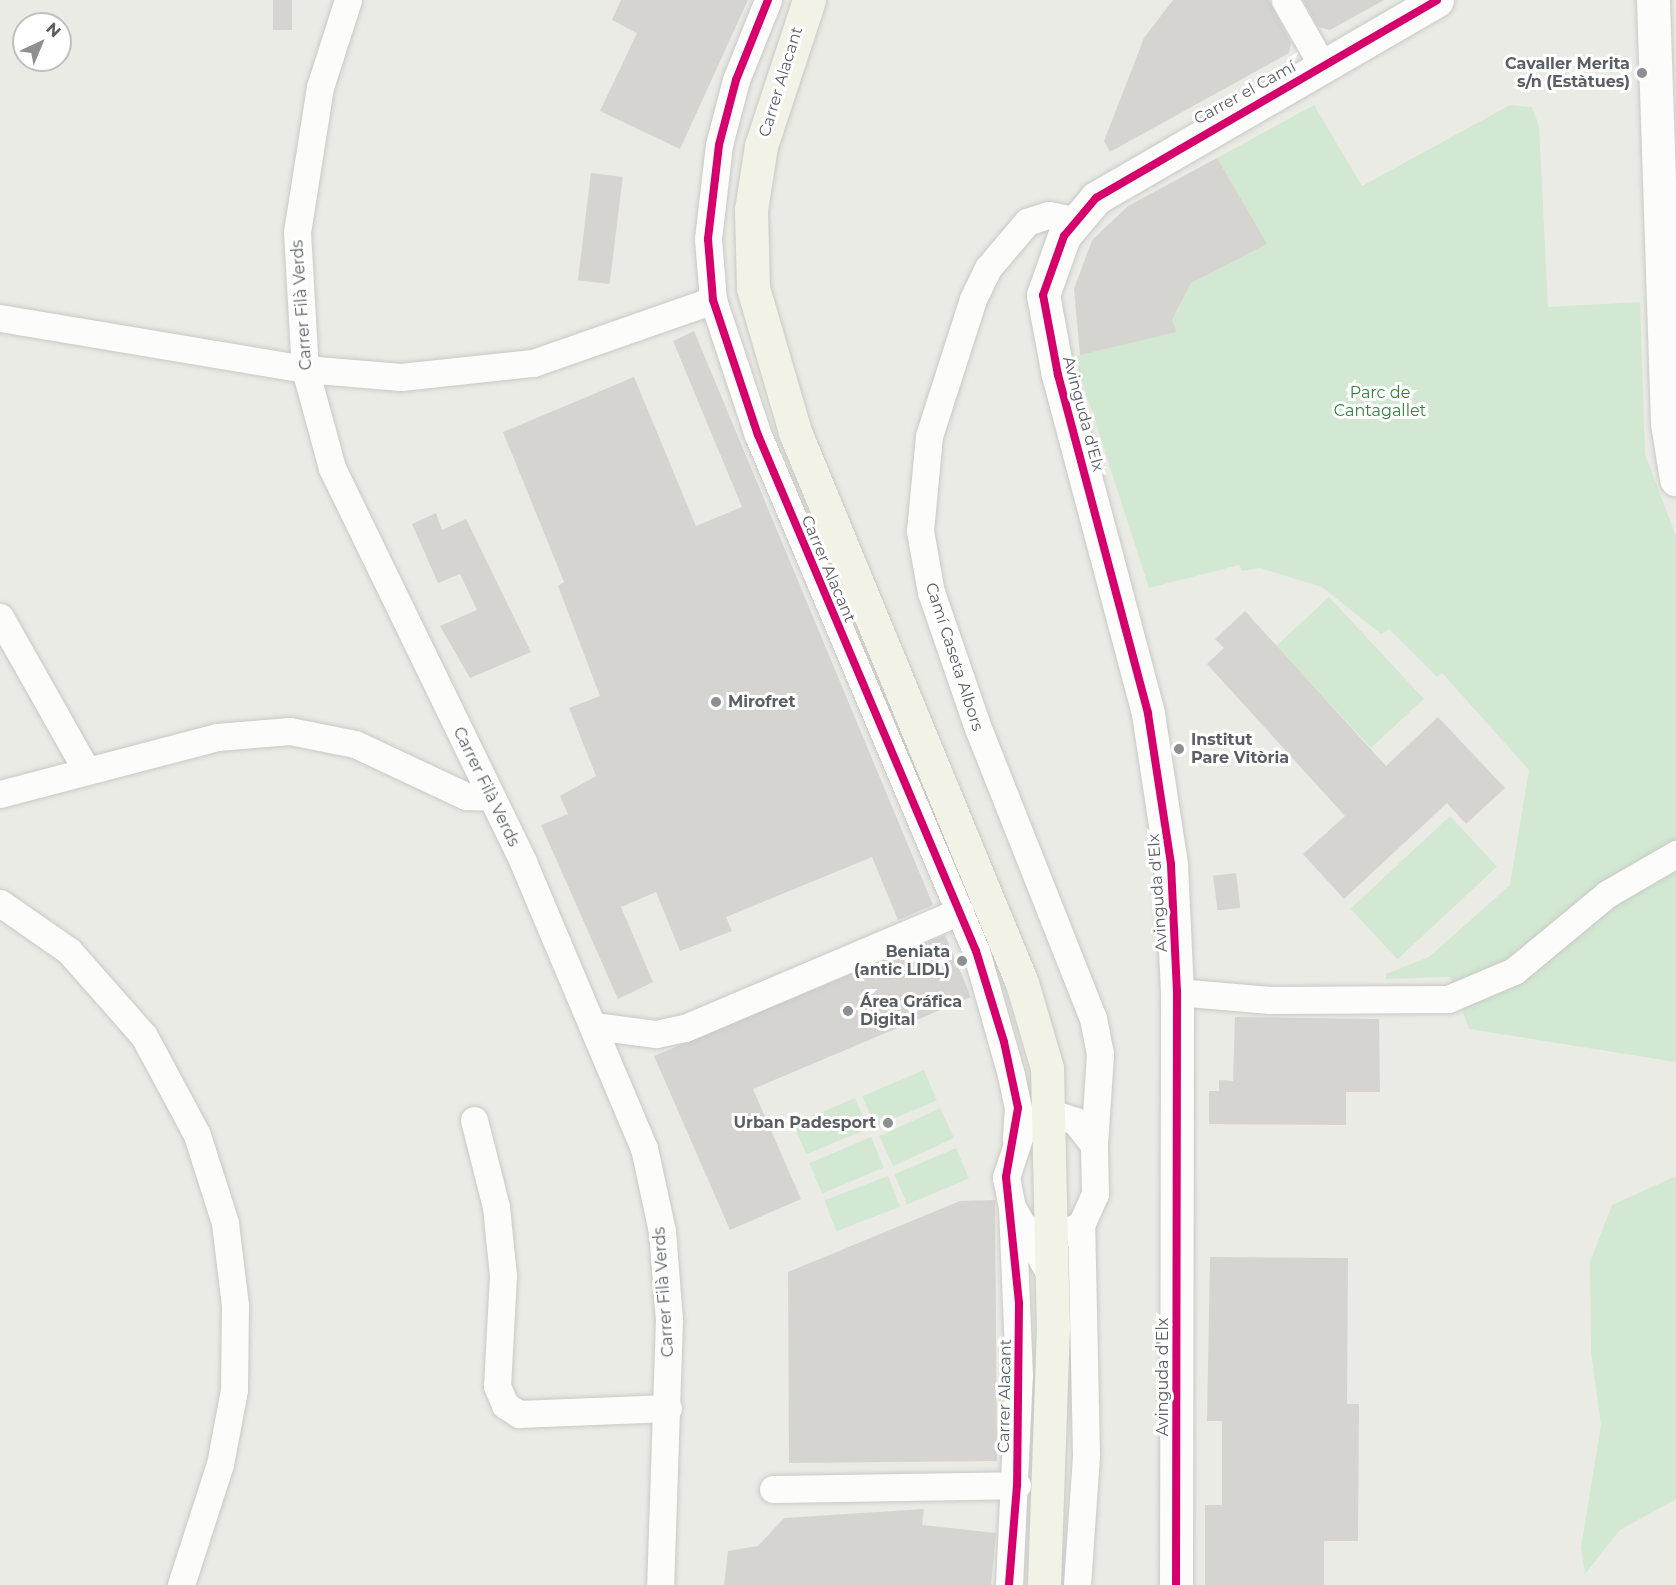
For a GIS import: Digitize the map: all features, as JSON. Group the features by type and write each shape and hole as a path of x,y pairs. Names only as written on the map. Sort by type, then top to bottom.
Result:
{"main road":[{"name":"Carrer Alacant","path":"809,0 773,97 756,171 750,252 761,330 821,499 1022,983 1063,1117 1052,1279 1044,1585"}],"street":[{"name":"Carrer Filà Verds","path":"348,0 320,87 297,232 305,369 332,468 491,797 594,1026 644,1148 662,1231 668,1407 660,1585"},
{"name":"Carrer Alacant","path":"768,0 736,80 719,145 708,239 713,300 766,455 960,911 1002,1032 1018,1108 1019,1134 1006,1168 1012,1207 1019,1303 1017,1485 1009,1585"},
{"path":"1285,0 1322,66"},
{"name":"Carrer el Camí","path":"1074,220 1112,186 1437,0"},
{"path":"1653,0 1667,423 1676,479"},
{"name":"Camí Caseta Albors","path":"1054,1230 1095,1194 1094,1145 1100,1054 1093,1018 976,723 931,592 920,531 929,436 972,299 988,268 1027,222 1048,215 1074,220"},
{"name":"Avinguda d'Elx","path":"1074,220 1051,266 1042,310 1148,712 1166,817 1177,992 1176,1585"},
{"path":"0,318 359,377 495,371 567,354 713,300"},
{"path":"0,617 85,768"},
{"path":"0,794 85,768 217,737 290,731 355,744 466,796 491,797"},
{"path":"1177,992 1270,1000 1448,999 1514,971 1607,894 1676,854"},
{"path":"0,903 84,965 144,1036 198,1135 225,1223 235,1306 234,1390 220,1464 181,1585"},
{"path":"594,1026 656,1034 685,1028 960,911"},
{"path":"1019,1134 1047,1068"},
{"path":"1019,1134 1063,1117 1094,1145"},
{"path":"474,1120 496,1207 503,1276 497,1386 505,1405 519,1414 668,1407"},
{"path":"1012,1207 1054,1230"},
{"name":"Carrer Alacant","path":"1054,1230 1086,1455 1077,1585"},
{"path":"773,1490 1017,1485"}],"green space":[{"name":"Parc de Cantagallet","path":"1314,105 1362,186 1510,105 1532,107 1539,126 1548,307 1640,302 1645,454 1676,536 1676,1062 1469,1029 1450,977 1386,979 1386,974 1429,957 1510,885 1529,770 1442,673 1437,677 1389,629 1381,634 1322,587 1260,568 1242,571 1239,565 1149,588 1074,356 1177,332 1172,320 1191,283 1266,244 1217,158"},
{"path":"1329,597 1424,699 1371,748 1276,646"},
{"path":"1450,816 1497,866 1398,959 1351,909"},
{"path":"924,1070 937,1100 875,1127 862,1096"},
{"path":"855,1098 868,1128 806,1155 793,1124"},
{"path":"940,1108 954,1138 893,1166 879,1136"},
{"path":"871,1137 884,1167 822,1194 809,1163"},
{"path":"956,1148 969,1178 907,1205 894,1174"},
{"path":"888,1176 900,1207 836,1231 825,1200"},
{"path":"1676,1176 1676,1499 1620,1530 1585,1574 1581,1548 1601,1425 1591,1352 1590,1262 1612,1205"}],"building":[{"path":"273,0 292,0 292,30 273,30"},
{"path":"621,0 748,0 680,149 600,111 637,33 612,20"},
{"path":"1173,0 1269,0 1291,43 1289,53 1110,152 1104,141 1144,38"},
{"path":"1303,0 1384,0 1330,30 1318,27"},
{"path":"1217,158 1267,244 1191,283 1172,320 1177,332 1080,355 1074,289 1092,240 1128,206"},
{"path":"591,173 623,177 610,284 578,280"},
{"name":"Mirofret","path":"694,331 933,905 898,920 872,857 726,917 732,931 680,951 656,892 621,907 653,982 618,999 541,825 568,814 560,796 596,776 569,708 600,696 558,586 564,582 503,432 634,377 696,526 742,507 673,341"},
{"path":"436,513 442,530 466,519 531,652 470,678 440,626 477,610 460,574 438,583 412,524"},
{"path":"1245,611 1386,766 1438,717 1505,788 1466,824 1447,803 1344,899 1303,854 1345,816 1207,664 1224,648 1215,639"},
{"path":"1236,873 1240,908 1217,911 1213,876"},
{"path":"945,935 971,997 753,1089 801,1199 730,1230 654,1056"},
{"path":"1235,1017 1379,1019 1380,1092 1346,1092 1346,1125 1209,1124 1209,1091 1219,1091 1219,1080 1233,1081"},
{"path":"995,1200 997,1461 789,1463 788,1272 960,1201"},
{"path":"1210,1257 1348,1258 1347,1404 1359,1404 1358,1541 1324,1541 1324,1585 1205,1585 1205,1505 1222,1505 1222,1421 1207,1421"},
{"path":"924,1509 922,1525 996,1533 991,1585 724,1585 728,1551 758,1546 784,1518"}],"cycle path":[{"path":"768,0 736,80 719,145 708,239 713,300 758,435 976,951 1004,1042 1018,1108 1006,1177 1019,1303 1017,1485 1009,1585"},
{"path":"1176,1585 1177,992 1171,864 1148,713 1058,375 1043,295 1064,236 1096,198 1437,0"}],"place":[{"name":"Cavaller Merita s/n (Estàtues)","path":"1642,73"},
{"name":"Mirofret","path":"716,702"},
{"name":"Institut Pare Vitòria","path":"1179,749"},
{"name":"Beniata (antic LIDL)","path":"962,961"},
{"name":"Área Gráfica Digital","path":"848,1011"},
{"name":"Urban Padesport","path":"888,1123"}]}
